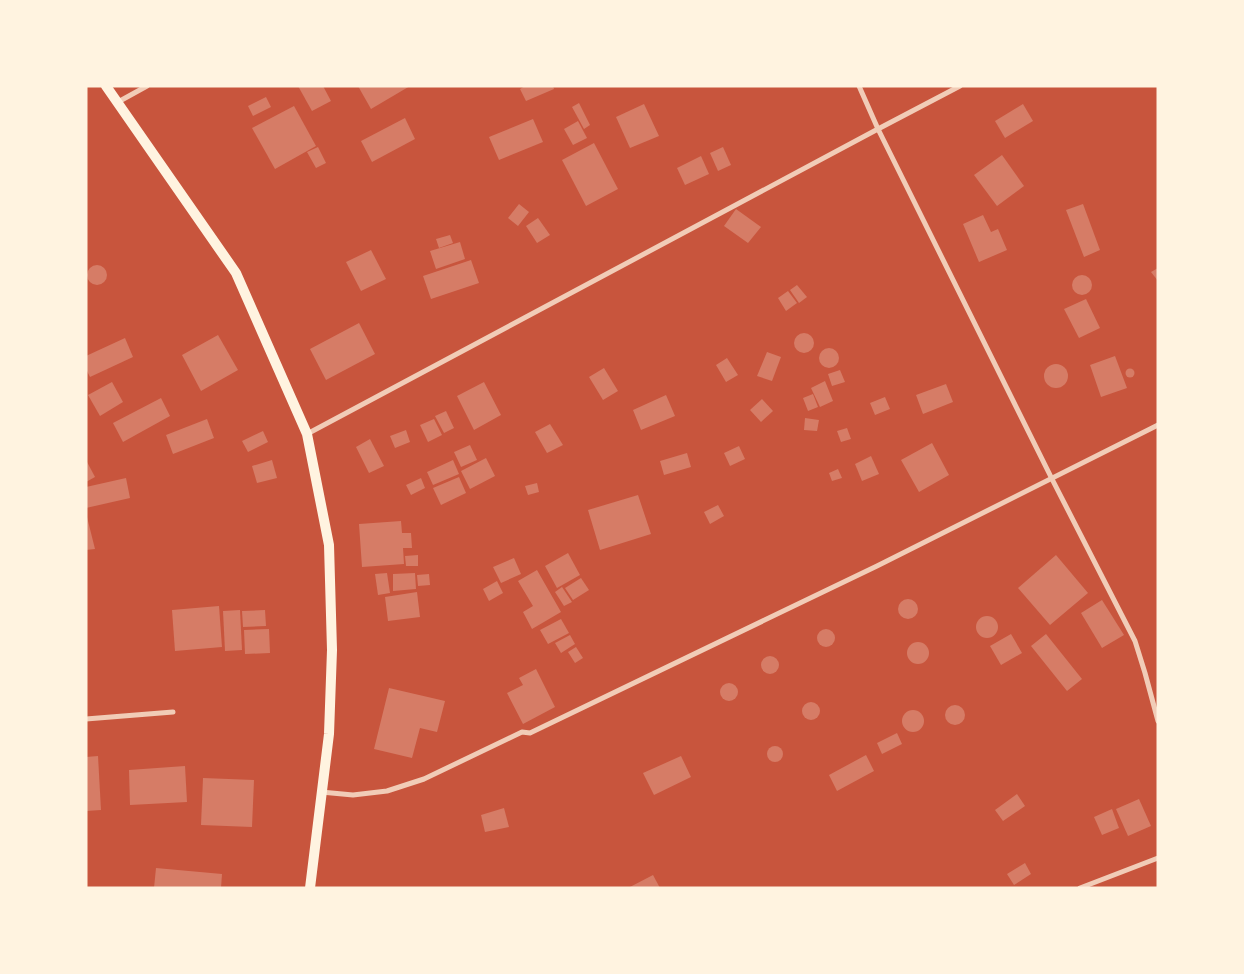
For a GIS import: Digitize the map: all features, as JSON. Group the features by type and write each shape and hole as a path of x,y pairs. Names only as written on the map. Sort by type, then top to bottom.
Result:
{"main road":[{"path":"106,86 236,274 307,434 329,545 332,650 329,734 310,888"}],"street":[{"path":"118,102 147,86"},
{"path":"859,86 1052,479 1135,641 1158,721"},
{"path":"307,434 878,128 960,86"},
{"path":"321,792 353,795 387,791 424,779 522,732 530,733 877,566 1158,425"},
{"path":"86,719 172,712"},
{"path":"1080,888 1158,858"}],"building":[{"path":"298,86 323,86 331,101 312,111"},
{"path":"358,86 410,86 371,109"},
{"path":"525,86 553,86 554,89 526,101 520,89"},
{"path":"266,97 271,107 253,116 248,106"},
{"path":"579,103 590,125 584,129 572,107"},
{"path":"644,104 659,136 630,148 616,117"},
{"path":"1023,104 1033,121 1005,138 995,121"},
{"path":"294,106 316,146 275,169 252,128"},
{"path":"405,118 415,139 372,162 361,141"},
{"path":"533,119 543,142 499,160 489,137"},
{"path":"578,121 587,138 573,145 564,129"},
{"path":"594,143 618,189 586,206 562,160"},
{"path":"318,147 326,163 316,168 307,152"},
{"path":"723,147 731,165 718,171 710,153"},
{"path":"1002,155 1024,186 997,206 974,175"},
{"path":"701,156 709,174 685,185 677,168"},
{"path":"519,204 529,212 518,226 508,218"},
{"path":"1083,204 1100,250 1084,257 1066,210"},
{"path":"736,209 761,227 748,243 724,226"},
{"path":"983,215 991,232 998,229 1007,250 979,262 963,224"},
{"path":"538,218 550,235 537,243 526,226"},
{"path":"450,235 453,243 439,248 436,239"},
{"path":"460,242 465,259 436,269 430,251"},
{"path":"371,250 386,279 361,291 346,262"},
{"path":"471,260 479,283 431,299 423,276"},
{"path":"97,265 104,268 107,275 104,282 97,285 90,282 87,275 90,268"},
{"path":"1158,268 1158,281 1151,272"},
{"path":"1082,275 1089,278 1092,285 1089,292 1082,295 1075,292 1072,285 1075,278"},
{"path":"797,285 807,297 799,303 790,290"},
{"path":"788,291 797,303 786,311 778,298"},
{"path":"1086,299 1100,328 1079,338 1064,309"},
{"path":"359,323 375,354 326,380 310,349"},
{"path":"800,333 808,333 814,339 814,347 808,353 800,353 794,347 794,339"},
{"path":"218,335 238,370 201,391 182,355"},
{"path":"125,338 133,357 90,377 86,369 86,356"},
{"path":"829,348 836,351 839,358 836,365 829,368 822,365 819,358 822,351"},
{"path":"767,352 781,357 772,381 757,376"},
{"path":"1115,356 1127,388 1101,397 1090,365"},
{"path":"727,358 738,375 726,382 716,365"},
{"path":"1056,364 1065,367 1068,376 1065,385 1056,388 1047,385 1044,376 1047,367"},
{"path":"604,368 618,391 603,400 589,377"},
{"path":"1130,368 1135,373 1130,378 1125,373"},
{"path":"840,370 845,382 832,386 828,374"},
{"path":"825,381 833,401 820,407 811,388"},
{"path":"112,382 123,402 100,416 88,395"},
{"path":"484,382 501,415 474,430 457,396"},
{"path":"946,384 953,402 923,414 916,395"},
{"path":"813,394 818,407 808,411 803,398"},
{"path":"666,395 675,416 641,430 633,410"},
{"path":"885,397 890,409 875,415 870,403"},
{"path":"161,398 170,416 123,442 113,423"},
{"path":"762,399 773,411 761,422 750,410"},
{"path":"446,411 454,428 444,433 435,416"},
{"path":"805,418 819,420 817,431 804,430"},
{"path":"207,419 214,438 173,454 166,435"},
{"path":"434,419 442,435 428,442 420,425"},
{"path":"550,424 563,445 547,453 535,432"},
{"path":"847,428 851,439 841,442 837,431"},
{"path":"406,430 410,442 395,448 390,436"},
{"path":"263,431 268,442 248,452 242,441"},
{"path":"370,439 384,466 369,473 356,447"},
{"path":"932,443 949,475 919,492 901,460"},
{"path":"470,445 477,460 461,467 454,452"},
{"path":"739,446 745,459 730,466 724,453"},
{"path":"687,453 691,467 664,475 660,461"},
{"path":"871,456 879,474 862,481 855,464"},
{"path":"486,458 495,476 470,489 461,471"},
{"path":"86,460 95,477 86,482"},
{"path":"272,460 277,478 257,483 252,466"},
{"path":"453,460 459,474 433,485 427,472"},
{"path":"838,469 842,478 832,481 829,473"},
{"path":"459,477 466,493 441,505 433,488"},
{"path":"126,478 130,498 86,508 86,487"},
{"path":"421,478 425,488 411,495 406,485"},
{"path":"537,483 539,492 528,495 525,486"},
{"path":"638,495 651,534 600,550 588,510"},
{"path":"718,505 724,516 710,524 704,512"},
{"path":"86,513 95,549 86,550"},
{"path":"401,521 402,533 411,533 412,548 403,548 404,564 362,567 359,524"},
{"path":"568,553 580,575 557,588 545,566"},
{"path":"418,555 418,566 406,566 405,556"},
{"path":"1056,555 1088,593 1050,625 1018,588"},
{"path":"514,558 521,574 501,583 493,567"},
{"path":"537,570 561,612 532,629 523,612 533,606 518,581"},
{"path":"387,573 390,593 378,595 375,574"},
{"path":"415,573 416,589 393,591 393,574"},
{"path":"429,574 430,585 418,586 417,575"},
{"path":"581,578 589,590 573,600 565,588"},
{"path":"497,581 503,593 489,601 483,589"},
{"path":"562,587 572,602 564,606 555,592"},
{"path":"417,592 420,617 388,621 385,597"},
{"path":"908,599 915,602 918,609 915,616 908,619 901,616 898,609 901,602"},
{"path":"1102,600 1124,635 1102,648 1081,613"},
{"path":"219,606 222,647 175,651 172,610"},
{"path":"240,610 242,650 225,651 223,611"},
{"path":"265,610 266,626 243,627 242,611"},
{"path":"987,616 995,619 998,627 995,635 987,638 979,635 976,627 979,619"},
{"path":"561,619 569,633 548,644 540,630"},
{"path":"269,629 270,653 245,654 244,630"},
{"path":"826,629 832,632 835,638 832,644 826,647 820,644 817,638 820,632"},
{"path":"1011,634 1022,653 1001,665 990,646"},
{"path":"1046,634 1082,679 1067,691 1031,646"},
{"path":"570,635 575,644 561,653 555,643"},
{"path":"918,642 926,645 929,653 926,661 918,664 910,661 907,653 910,645"},
{"path":"576,647 583,658 575,663 568,652"},
{"path":"766,656 774,656 779,661 777,672 766,674 761,669 761,661"},
{"path":"536,669 555,707 523,724 507,693 523,685 519,678"},
{"path":"725,683 733,683 738,688 736,699 725,701 720,696 720,688"},
{"path":"389,688 445,701 437,732 420,728 412,758 374,749"},
{"path":"807,702 815,702 820,707 818,718 807,720 802,715 802,707"},
{"path":"955,705 962,708 965,715 962,722 955,725 948,722 945,715 948,708"},
{"path":"913,710 921,713 924,721 921,729 913,732 905,729 902,721 905,713"},
{"path":"897,733 902,744 882,754 877,743"},
{"path":"772,746 778,746 783,751 781,760 772,762 767,757 767,751"},
{"path":"866,755 874,771 837,791 829,775"},
{"path":"98,756 101,810 86,811 86,757"},
{"path":"681,756 691,777 654,795 643,773"},
{"path":"185,766 187,802 130,805 129,770"},
{"path":"203,778 254,780 252,827 201,825"},
{"path":"1017,794 1025,806 1003,821 995,810"},
{"path":"1139,799 1151,826 1128,836 1116,809"},
{"path":"504,808 509,827 485,832 481,815"},
{"path":"1112,809 1119,828 1102,835 1094,817"},
{"path":"1025,863 1031,874 1014,885 1007,874"},
{"path":"156,868 222,874 221,888 154,888"},
{"path":"653,875 660,888 628,888"}]}
